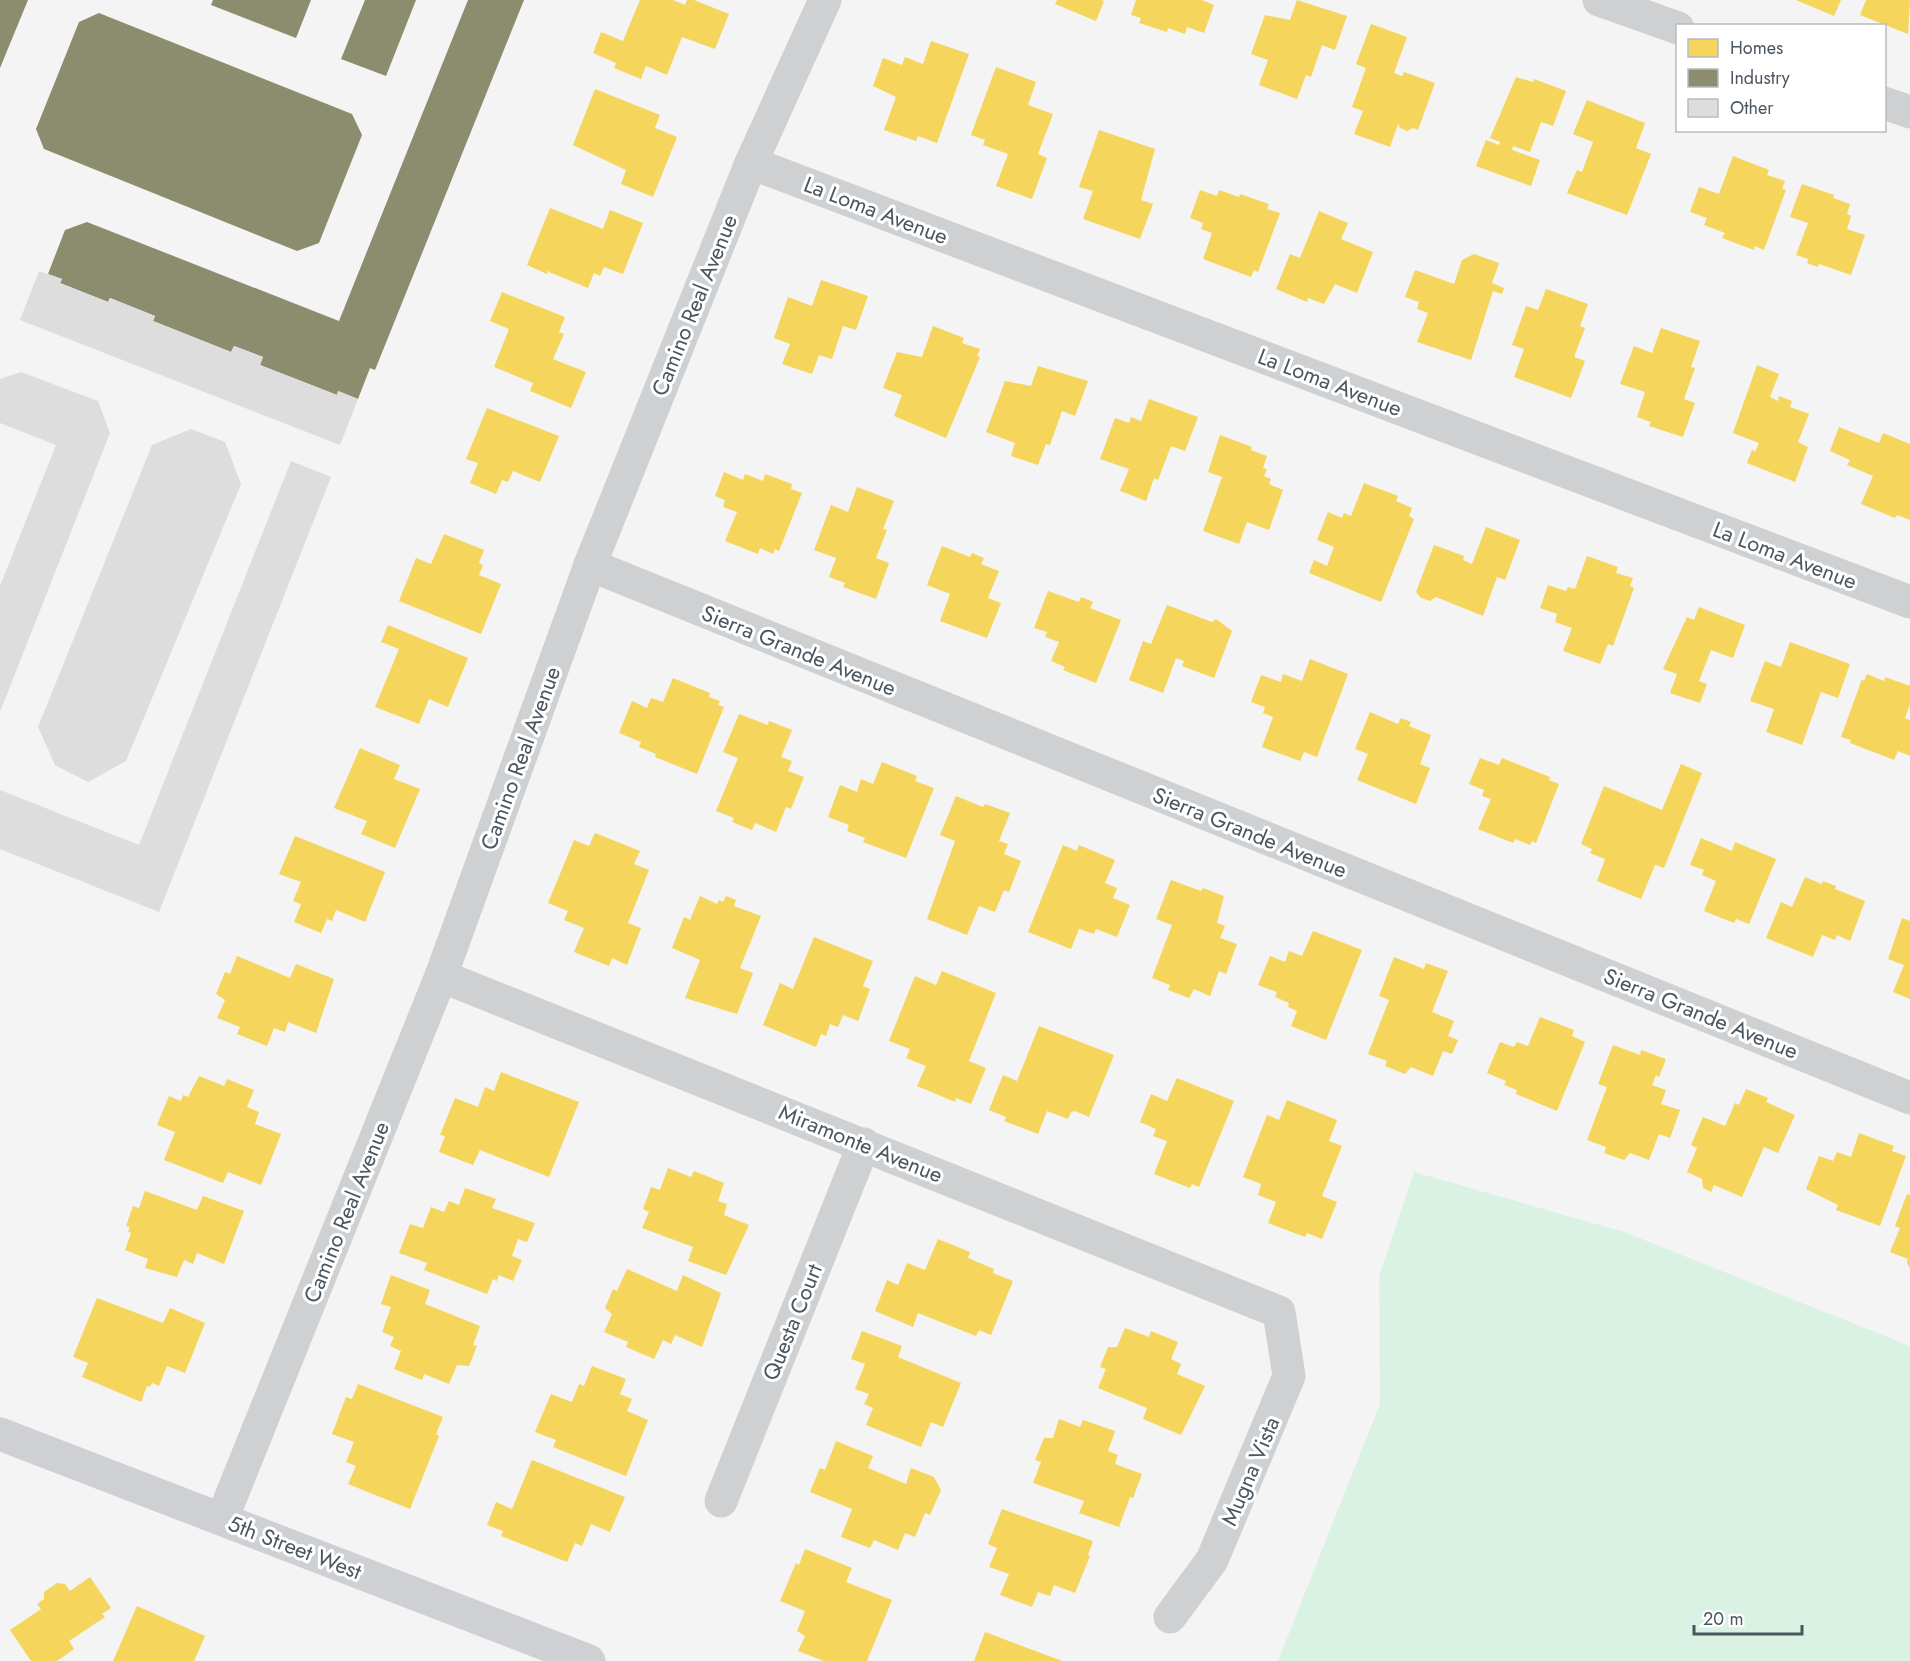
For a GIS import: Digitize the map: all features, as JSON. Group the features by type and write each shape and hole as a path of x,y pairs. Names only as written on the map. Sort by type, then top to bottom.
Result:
{"street":[{"name":"Camino Real Avenue","path":"222,1519 441,975 590,565 751,163 825,0"},
{"path":"1599,0 1676,28"},
{"path":"1886,104 1910,112"},
{"name":"La Loma Avenue","path":"751,163 1910,602"},
{"name":"Sierra Grande Avenue","path":"590,565 1910,1098"},
{"name":"Miramonte Avenue","path":"441,975 1280,1312"},
{"name":"Questa Court","path":"721,1501 864,1144"},
{"name":"Mugna Vista","path":"1170,1617 1212,1560 1289,1376 1280,1312"},
{"name":"5th Street West","path":"0,1434 589,1661"}],"green space":[{"path":"1414,1172 1624,1232 1910,1346 1910,1661 1278,1661 1380,1404 1379,1276"}],"building: Homes":[{"path":"640,0 673,0 685,5 687,0 694,0 729,14 715,49 682,37 667,75 646,66 641,79 614,68 616,63 593,53 601,32 623,41"},
{"path":"1057,0 1104,1 1096,21 1055,4"},
{"path":"1136,0 1202,0 1214,5 1204,33 1187,27 1185,34 1168,28 1167,32 1139,23 1141,18 1131,15"},
{"path":"1297,0 1347,16 1335,50 1322,45 1311,77 1306,75 1297,99 1259,85 1268,60 1251,54 1265,15 1290,20"},
{"path":"1796,0 1841,0 1834,16"},
{"path":"1866,0 1910,0 1908,34 1860,15"},
{"path":"1371,24 1407,37 1394,73 1402,76 1404,72 1435,83 1418,130 1413,128 1407,131 1400,128 1398,124 1390,147 1354,134 1363,111 1352,107 1366,68 1356,64"},
{"path":"931,41 969,54 937,143 918,136 916,141 884,130 896,97 873,86 883,58 902,65 905,57 923,64"},
{"path":"996,67 1036,82 1028,105 1053,114 1038,154 1047,158 1032,199 996,186 1008,154 983,145 985,140 971,135"},
{"path":"1516,77 1533,82 1534,79 1566,91 1553,126 1541,122 1530,152 1513,146 1512,150 1540,160 1531,186 1476,166 1486,140 1499,145 1500,142 1490,138"},
{"path":"595,89 660,115 655,128 677,137 653,197 621,184 626,170 573,145"},
{"path":"1587,100 1645,123 1636,148 1651,154 1627,215 1567,193 1577,170 1582,172 1593,142 1573,134"},
{"path":"1099,130 1155,149 1141,200 1153,204 1140,239 1083,219 1093,191 1079,187"},
{"path":"1733,156 1769,170 1767,175 1785,181 1782,189 1786,190 1764,250 1755,246 1754,250 1722,238 1725,233 1704,225 1707,218 1690,212 1699,187 1719,194"},
{"path":"1802,184 1834,195 1833,198 1850,204 1847,214 1851,216 1847,229 1865,235 1851,275 1819,264 1818,267 1807,263 1808,259 1796,255 1808,223 1790,217"},
{"path":"1200,190 1217,196 1219,190 1239,197 1240,194 1269,204 1267,209 1280,213 1258,272 1254,270 1251,277 1203,259 1212,233 1201,229 1203,223 1190,218"},
{"path":"550,208 603,229 610,210 643,223 623,274 604,267 600,276 594,273 588,288 549,272 549,269 547,274 527,265"},
{"path":"1319,211 1348,223 1341,239 1373,252 1357,293 1335,284 1324,304 1308,298 1307,302 1276,289 1290,254 1300,258"},
{"path":"1474,254 1499,263 1492,283 1504,288 1502,294 1493,291 1471,360 1417,342 1428,313 1417,309 1419,302 1405,297 1415,270 1454,284 1462,260"},
{"path":"821,280 868,296 856,330 843,326 832,359 819,355 812,374 782,364 790,344 774,338 788,297 812,306"},
{"path":"1546,289 1588,304 1580,326 1585,328 1574,357 1585,361 1571,398 1514,377 1524,349 1512,345 1526,306 1538,310"},
{"path":"502,292 565,317 559,332 564,334 553,359 586,372 571,408 530,391 533,383 494,367 509,329 490,321"},
{"path":"933,326 964,338 962,343 980,349 977,356 980,357 946,438 894,416 902,395 883,388 897,352 922,357"},
{"path":"1661,328 1700,341 1691,367 1695,368 1684,399 1695,403 1683,437 1649,426 1651,422 1637,417 1645,392 1620,384 1634,346 1652,353"},
{"path":"1757,365 1779,374 1770,397 1778,401 1779,396 1792,401 1790,407 1809,414 1798,442 1808,447 1795,482 1747,463 1752,450 1755,452 1759,443 1733,433"},
{"path":"1038,366 1088,381 1075,416 1062,411 1050,445 1046,444 1038,465 1011,456 1015,443 986,432 1005,381 1031,386"},
{"path":"1149,399 1198,417 1185,451 1171,446 1158,480 1154,478 1146,501 1120,491 1129,469 1100,459 1115,418 1129,423 1131,417 1141,421"},
{"path":"487,408 559,436 540,482 513,471 508,482 502,480 496,494 470,483 478,463 466,459"},
{"path":"1839,427 1879,443 1883,433 1910,444 1910,520 1897,515 1895,518 1861,504 1873,476 1847,465 1850,460 1830,451"},
{"path":"1220,435 1252,447 1251,450 1267,456 1263,468 1267,469 1264,476 1271,479 1269,484 1283,490 1269,530 1247,522 1239,544 1203,531 1222,477 1208,472"},
{"path":"724,472 743,480 745,474 763,481 765,474 792,484 791,489 802,493 779,551 775,549 773,554 760,548 758,554 725,541 737,512 723,507 725,500 715,496"},
{"path":"1364,483 1398,496 1396,501 1412,508 1409,516 1414,519 1381,602 1309,573 1314,560 1327,566 1334,547 1317,540 1328,512 1342,518 1344,513 1351,516"},
{"path":"857,487 894,501 883,529 887,530 876,558 889,563 876,599 843,587 845,583 829,577 836,558 814,550 831,505 848,512"},
{"path":"1486,527 1520,540 1505,580 1497,577 1483,616 1436,597 1430,601 1421,598 1416,592 1434,545 1464,556 1463,560 1472,564"},
{"path":"444,534 484,550 479,563 483,565 479,575 501,584 481,634 399,601 416,558 431,564"},
{"path":"942,546 970,557 972,553 984,558 981,564 999,571 988,598 1001,603 987,638 940,621 950,594 927,585"},
{"path":"1587,556 1618,567 1616,573 1633,578 1630,586 1634,588 1613,646 1608,644 1600,664 1563,651 1572,628 1555,622 1557,614 1540,608 1548,585 1566,591 1568,587 1575,589"},
{"path":"1048,591 1079,602 1081,597 1093,602 1090,608 1121,620 1096,683 1063,670 1065,667 1051,661 1059,642 1045,637 1047,632 1034,628"},
{"path":"1167,605 1212,622 1216,619 1232,631 1214,678 1182,666 1184,661 1176,658 1163,693 1129,680 1143,641 1151,644"},
{"path":"1699,607 1745,625 1733,658 1711,650 1699,681 1707,684 1700,703 1670,693 1677,674 1663,669 1687,617 1694,620"},
{"path":"388,625 468,658 448,707 429,699 419,724 375,707 399,649 381,642"},
{"path":"1790,642 1850,664 1838,698 1821,692 1802,745 1766,732 1774,709 1750,701 1765,661 1781,667"},
{"path":"1310,659 1348,674 1317,757 1304,752 1300,761 1262,747 1273,717 1263,713 1265,707 1251,702 1261,675 1281,682 1283,674 1302,681"},
{"path":"1867,674 1884,681 1885,677 1910,686 1910,704 1905,718 1910,720 1910,756 1898,751 1894,760 1850,743 1851,740 1841,737 1862,679 1864,681"},
{"path":"673,678 710,693 709,697 720,701 718,705 724,707 697,774 655,757 656,754 639,747 641,742 619,733 632,701 647,708 651,698 663,702"},
{"path":"1370,712 1398,724 1401,718 1411,722 1409,726 1431,735 1420,764 1430,768 1416,804 1357,780 1368,754 1355,749"},
{"path":"739,714 768,725 769,721 792,730 781,757 792,761 788,771 804,777 791,809 786,807 776,832 755,823 752,830 732,822 734,818 716,811 738,758 723,752"},
{"path":"360,748 400,765 394,779 420,789 395,848 361,834 367,821 334,808"},
{"path":"1480,758 1499,765 1502,758 1550,777 1549,780 1559,784 1536,843 1532,841 1530,845 1515,839 1513,843 1478,829 1491,799 1482,796 1484,790 1469,784"},
{"path":"882,762 917,776 915,781 934,788 906,858 863,842 865,838 847,831 849,825 828,817 840,785 857,792 861,779 873,784"},
{"path":"1681,764 1702,773 1664,868 1655,865 1641,899 1597,881 1605,859 1590,853 1592,849 1581,844 1604,786 1662,810"},
{"path":"956,796 983,807 985,804 1010,813 999,841 1008,844 1004,854 1021,861 1009,892 1004,890 995,912 979,906 967,935 927,919 955,841 940,835"},
{"path":"595,833 640,851 634,864 649,870 628,923 641,928 627,965 612,958 609,966 574,952 584,928 564,920 568,911 548,903 574,840 589,846"},
{"path":"295,836 385,872 365,922 336,910 332,921 327,919 321,933 294,922 301,904 293,901 301,882 279,874"},
{"path":"1701,838 1732,851 1735,842 1776,859 1749,924 1736,919 1734,923 1704,911 1716,881 1702,875 1704,870 1690,865"},
{"path":"1063,845 1077,851 1079,845 1115,860 1105,883 1117,888 1113,898 1130,905 1117,937 1096,929 1094,934 1079,929 1071,949 1028,932"},
{"path":"1805,877 1822,884 1823,881 1836,886 1835,889 1865,901 1850,941 1837,935 1835,940 1822,935 1813,957 1766,938 1781,902 1792,907"},
{"path":"1171,880 1201,891 1203,888 1224,896 1217,923 1225,926 1220,938 1237,944 1226,974 1219,971 1210,996 1194,989 1189,998 1168,990 1170,985 1152,978 1172,925 1156,919"},
{"path":"700,896 717,904 719,900 723,902 726,896 736,900 734,906 761,916 740,968 753,973 737,1014 685,998 700,960 672,948 684,917 690,920"},
{"path":"1902,918 1910,921 1910,999 1893,992 1904,965 1888,959"},
{"path":"1313,931 1362,950 1326,1040 1291,1026 1297,1011 1288,1007 1289,1003 1275,997 1277,992 1258,985 1270,956 1285,962 1289,951 1302,956"},
{"path":"814,937 873,961 863,986 870,989 858,1021 843,1015 838,1027 830,1024 826,1036 821,1034 816,1047 763,1025 780,983 793,989"},
{"path":"237,956 290,978 296,964 334,979 316,1033 288,1022 285,1032 274,1028 267,1046 237,1034 240,1027 217,1018 225,1000 216,994 225,972 230,974"},
{"path":"1394,957 1424,969 1426,963 1448,971 1432,1012 1454,1021 1448,1036 1458,1040 1452,1054 1443,1051 1433,1076 1411,1067 1405,1074 1385,1066 1387,1061 1368,1054 1389,1000 1379,996"},
{"path":"942,971 996,993 969,1061 986,1068 971,1104 956,1098 955,1102 917,1086 926,1066 906,1058 910,1049 889,1041 915,976 936,985"},
{"path":"1540,1017 1574,1030 1572,1036 1585,1042 1557,1111 1516,1094 1517,1090 1504,1085 1506,1081 1487,1073 1500,1042 1514,1047 1517,1042 1528,1046"},
{"path":"1039,1026 1114,1055 1089,1117 1075,1111 1071,1112 1068,1119 1047,1111 1038,1134 1004,1121 1006,1117 989,1110 1003,1075 1017,1081"},
{"path":"1613,1045 1640,1055 1641,1050 1666,1059 1659,1077 1656,1075 1652,1085 1666,1090 1661,1104 1680,1110 1670,1138 1659,1134 1649,1160 1630,1153 1624,1160 1604,1153 1606,1147 1587,1140 1607,1087 1598,1084"},
{"path":"501,1072 579,1102 549,1177 480,1150 473,1165 439,1152 445,1136 440,1135 455,1098 478,1107 485,1087 494,1091"},
{"path":"199,1076 224,1086 227,1079 254,1090 247,1107 259,1112 255,1124 281,1134 261,1185 228,1172 223,1183 164,1160 175,1132 157,1125 169,1096 181,1101 183,1095 188,1097"},
{"path":"1177,1078 1234,1101 1199,1187 1192,1184 1190,1188 1154,1174 1167,1141 1153,1136 1156,1129 1140,1122 1151,1094 1167,1101"},
{"path":"1746,1089 1768,1098 1766,1102 1795,1115 1778,1153 1764,1147 1742,1197 1714,1185 1711,1192 1703,1188 1702,1179 1687,1172 1697,1148 1691,1145 1703,1117 1725,1126 1735,1103 1739,1105"},
{"path":"1287,1100 1337,1120 1329,1141 1342,1146 1322,1196 1337,1202 1322,1239 1307,1233 1305,1237 1268,1223 1276,1202 1258,1195 1261,1184 1243,1177 1267,1115 1279,1120"},
{"path":"1859,1133 1894,1146 1892,1151 1906,1156 1880,1226 1836,1210 1838,1205 1806,1189 1819,1156 1833,1161 1837,1152 1851,1157"},
{"path":"668,1168 691,1177 694,1171 724,1183 718,1201 727,1204 724,1215 749,1225 726,1275 688,1261 693,1247 642,1228 649,1212 643,1209 651,1187 660,1190"},
{"path":"465,1188 496,1199 492,1208 535,1223 527,1242 518,1239 512,1256 522,1260 513,1281 499,1275 497,1281 493,1279 487,1294 424,1270 427,1263 399,1253 410,1224 423,1228 431,1207 444,1212 449,1201 459,1205"},
{"path":"145,1191 197,1210 203,1196 244,1211 224,1264 197,1253 193,1264 184,1260 177,1277 145,1268 148,1259 125,1250 131,1233 128,1232 130,1227 126,1226 133,1206 139,1208"},
{"path":"1907,1194 1910,1195 1910,1268 1907,1263 1908,1259 1890,1252 1900,1228 1895,1226"},
{"path":"938,1239 970,1252 968,1258 994,1269 993,1273 1013,1281 991,1335 979,1330 976,1336 918,1313 913,1327 875,1311 887,1280 898,1285 907,1263 925,1270"},
{"path":"627,1269 677,1291 683,1275 721,1293 702,1347 675,1335 671,1344 663,1340 654,1359 626,1347 628,1342 604,1332 612,1314 605,1308 613,1289 617,1291"},
{"path":"391,1275 430,1290 425,1304 480,1326 473,1345 477,1346 469,1366 457,1365 449,1384 424,1374 422,1380 394,1369 401,1351 390,1346 394,1337 382,1332 391,1307 381,1304"},
{"path":"97,1298 163,1323 170,1308 205,1323 185,1373 167,1366 159,1386 152,1383 150,1387 147,1386 141,1402 82,1377 88,1363 73,1357"},
{"path":"1125,1328 1149,1337 1151,1331 1178,1342 1171,1359 1181,1364 1177,1374 1205,1386 1181,1435 1143,1419 1147,1408 1098,1388 1106,1369 1100,1367 1108,1347 1117,1347"},
{"path":"862,1331 902,1346 898,1357 961,1383 943,1427 931,1422 921,1447 866,1425 873,1408 864,1404 869,1394 855,1389 865,1364 851,1359"},
{"path":"592,1366 626,1379 620,1394 632,1399 627,1411 648,1420 626,1476 553,1447 556,1440 535,1432 551,1394 572,1402 579,1384 584,1386"},
{"path":"358,1384 443,1417 436,1434 439,1436 410,1509 348,1484 356,1466 346,1462 354,1442 332,1434 346,1397 352,1399"},
{"path":"1059,1419 1080,1427 1083,1420 1115,1431 1108,1451 1118,1455 1115,1464 1142,1474 1133,1498 1130,1497 1119,1527 1079,1513 1084,1501 1033,1483 1041,1462 1035,1460 1044,1438 1053,1438"},
{"path":"836,1441 873,1456 868,1468 906,1484 911,1468 934,1477 941,1490 930,1515 925,1513 915,1537 905,1533 898,1550 874,1540 870,1548 841,1537 852,1509 810,1492 820,1468 825,1470"},
{"path":"532,1460 625,1497 610,1532 591,1524 582,1546 575,1543 567,1562 501,1536 503,1531 487,1525 496,1502 512,1509"},
{"path":"1002,1509 1093,1541 1088,1555 1090,1556 1075,1593 1054,1585 1050,1596 1038,1592 1032,1607 1000,1595 1009,1574 989,1567 997,1548 988,1544"},
{"path":"805,1549 852,1568 846,1582 892,1600 867,1661 824,1661 798,1651 805,1636 797,1631 805,1611 780,1601 796,1563 799,1565"},
{"path":"90,1577 111,1608 102,1614 105,1617 69,1641 74,1649 57,1661 31,1661 10,1630 41,1609 37,1604 44,1599 44,1592 57,1583 65,1584 70,1591"},
{"path":"137,1606 205,1636 194,1661 113,1661"},
{"path":"985,1632 1062,1661 974,1661"}],"building: Industry":[{"path":"0,0 28,0 0,68"},
{"path":"213,0 311,0 296,38 211,5"},
{"path":"365,0 416,0 386,76 341,59"},
{"path":"468,0 524,0 375,370 370,368 358,399 338,391 337,395 260,365 263,357 234,346 231,352 153,321 155,316 110,298 108,302 60,283 62,279 48,274 65,230 87,222 339,321"},
{"path":"99,13 352,114 362,135 319,243 297,251 44,149 36,129 79,22"}],"building: Other":[{"path":"39,271 62,279 60,283 108,302 110,298 155,316 153,321 231,352 234,346 263,357 260,365 337,395 338,391 358,399 340,445 20,320"},
{"path":"21,372 98,401 110,433 0,712 0,586 56,445 0,423 0,379"},
{"path":"191,429 225,442 241,484 126,761 88,782 55,765 38,727 152,445"},
{"path":"291,461 331,477 159,912 0,849 0,790 139,845"}]}
